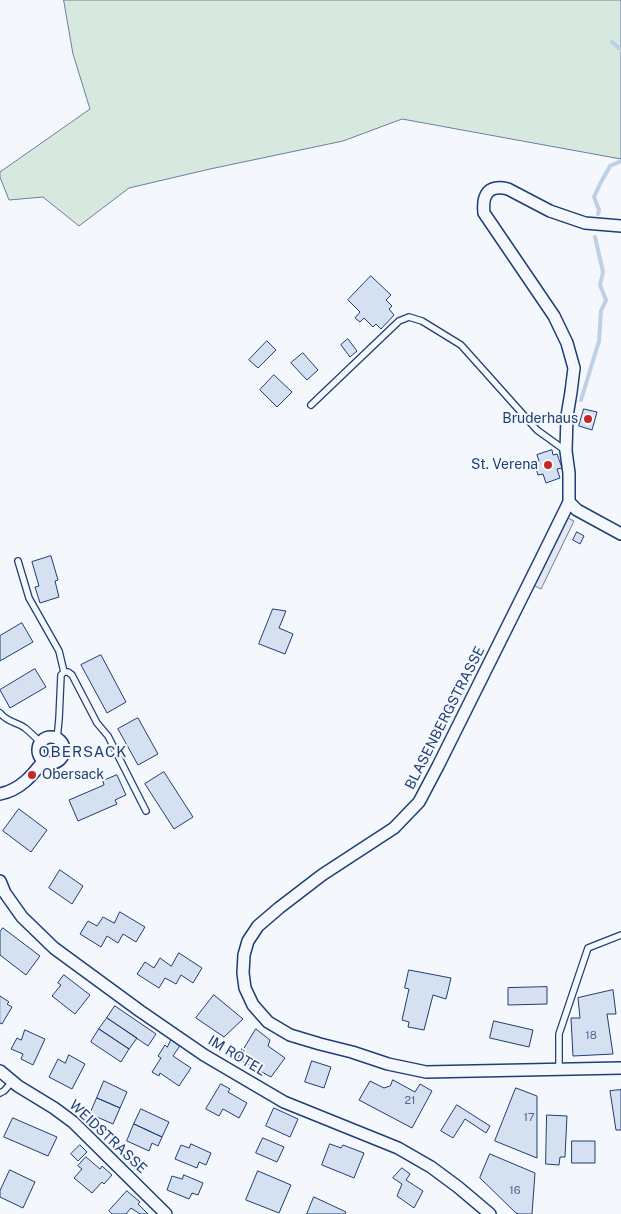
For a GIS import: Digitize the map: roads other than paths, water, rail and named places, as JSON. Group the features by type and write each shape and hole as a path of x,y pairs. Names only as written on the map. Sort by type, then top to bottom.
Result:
{"street":[{"name":"BLASENBERGSTRASSE","path":"621,226 585,223 550,211 501,187 492,188 486,194 483,204 484,213 554,316 567,343 574,368 567,416 566,451 570,473 568,502 540,563 419,802 394,828 322,875 258,926 248,941 242,973 253,1004 268,1022 290,1035 388,1064 426,1072 621,1068"},
{"path":"568,502 577,510 621,534"},
{"path":"54,737 57,739 63,748 60,758 54,762 47,762 41,758 38,752 40,742 46,738 54,737"},
{"path":"0,794 16,789 24,783 44,760"},
{"name":"IM RÖTEL","path":"0,881 5,893 22,917 54,948 204,1055 284,1102 392,1146 414,1158 438,1172 490,1214"},
{"name":"WEIDSTRASSE","path":"0,1071 12,1082 73,1122 166,1214"}],"lane":[{"path":"311,405 399,321 409,317 422,321 461,345 537,430 566,451"},
{"path":"18,561 29,598 59,651 64,672 61,675 57,739"},
{"path":"64,672 72,675 97,723 108,736 146,811"},
{"path":"0,713 10,722 24,727 40,742"},
{"path":"559,1069 559,1034 588,948 621,935"},
{"path":"0,1093 12,1082"}],"waterway":[{"path":"612,42 621,50"},
{"path":"598,214 599,210 594,197 610,166 621,161"},
{"path":"581,400 599,341 601,311 606,300 600,285 603,272 595,237"}],"place":[{"name":"Bruderhaus","path":"588,419"},
{"name":"St. Verena","path":"548,465"},
{"name":"Obersack","path":"32,775"}],"district":[{"name":"OBERSACK","path":"83,752"}]}
